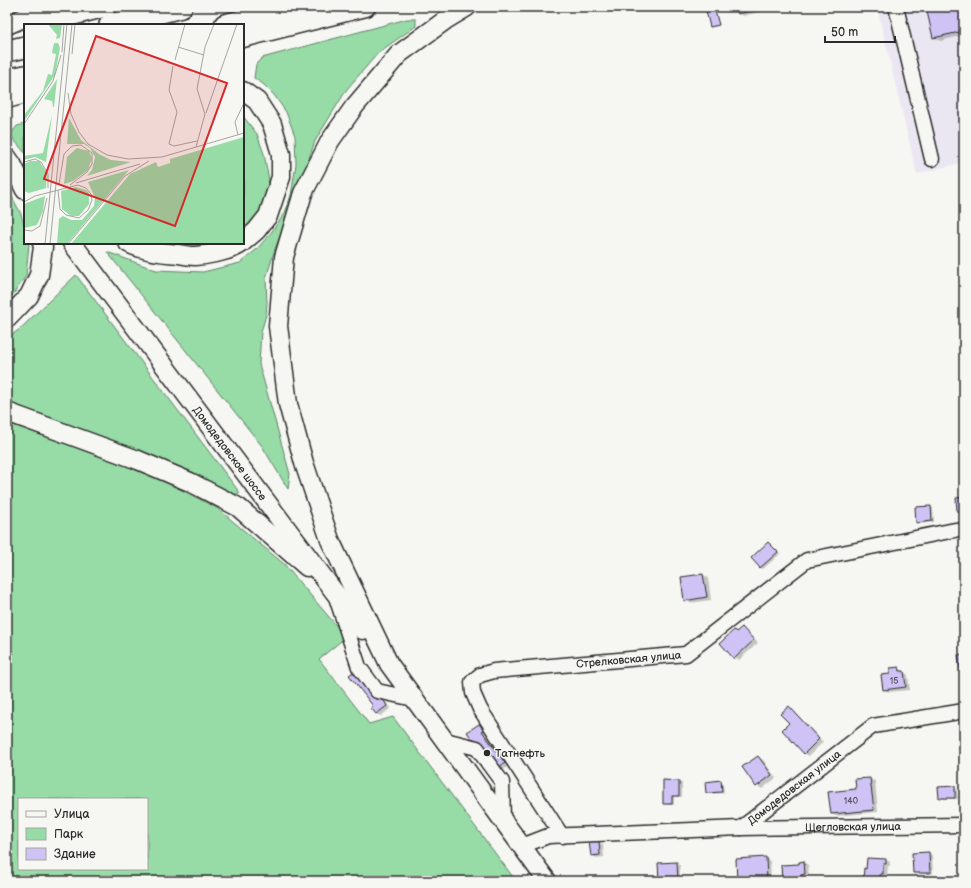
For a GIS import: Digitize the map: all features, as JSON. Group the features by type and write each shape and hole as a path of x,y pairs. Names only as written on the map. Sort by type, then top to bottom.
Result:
{"highway":[{"path":"114,24 181,7"},
{"path":"229,24 296,7"},
{"path":"7,51 24,47"},
{"path":"7,80 24,76"}],"main road":[{"path":"7,25 35,14 44,7"},
{"path":"41,24 108,7"},
{"path":"244,38 366,7"},
{"path":"467,7 447,19 399,54 354,107 330,141 303,193 284,257 278,326 288,404 304,463 330,540 389,664 548,881"},
{"path":"7,33 24,28"},
{"path":"244,92 257,102 272,124 281,154 281,177 268,216 256,231 244,240"},
{"path":"7,99 24,95"},
{"path":"15,165 24,179"},
{"path":"15,165 24,188"},
{"path":"7,319 29,296 39,275 42,244"},
{"name":"Домодедовское шоссе","path":"73,244 389,664"},
{"path":"130,244 135,247 165,253 195,256 223,252 240,244"},
{"path":"7,412 138,460 190,482 238,507 334,591"}],"street":[{"path":"896,7 932,159"},
{"name":"Стрелковская улица","path":"562,836 480,709 474,693 472,682 480,675 494,671 686,654 807,560 955,530"},
{"path":"334,591 359,667 377,690 414,699"},
{"name":"Домодедовская улица","path":"522,846 548,836 741,828 873,726 964,711"},
{"name":"Щегловская улица","path":"741,828 964,825"}],"shaded area":[{"path":"877,7 964,7 964,162 917,174"}],"green space":[{"path":"407,19 416,19 416,26 379,52 347,89 315,141 275,249 266,278 267,304 266,315 261,332 259,364 290,474 288,489 262,446 107,252 156,270 203,272 240,263 256,250 285,213 291,195 296,164 295,136 286,112 274,95 263,84 254,78 256,64 262,58"},
{"path":"244,117 257,134 264,154 269,180 261,212 244,229"},
{"path":"24,124 24,152 10,135 17,126"},
{"path":"7,187 21,214 24,225 24,244 29,244 26,276 7,303"},
{"path":"151,244 220,244 198,249"},
{"path":"76,275 240,493 233,495 7,407 7,338 20,329"},
{"path":"7,423 144,471 217,508 284,564 346,637 319,659 369,724 393,717 516,881 7,881"}],"building":[{"path":"705,7 714,7 719,25 710,27"},
{"path":"736,7 766,7 738,14"},
{"path":"926,7 964,7 964,31 933,38"},
{"path":"964,497 964,511 957,511 956,498"},
{"path":"931,506 932,521 916,523 915,507"},
{"path":"768,542 778,552 760,568 751,558"},
{"path":"703,574 707,597 684,601 681,577"},
{"path":"742,627 754,640 734,659 720,643 734,630 736,632"},
{"path":"964,654 964,673 961,673 958,655"},
{"path":"899,667 900,671 904,671 906,687 883,690 881,675 890,674 890,668"},
{"path":"358,669 387,706 376,714 371,708 373,706 349,675"},
{"path":"789,706 819,739 804,754 782,730 789,723 780,714"},
{"path":"479,724 484,730 482,731 505,763 496,769 467,732"},
{"path":"758,756 772,775 756,787 742,767"},
{"path":"870,778 874,810 831,814 828,792 856,789 855,779"},
{"path":"663,780 679,781 679,796 672,796 672,804 663,804"},
{"path":"721,780 722,792 706,793 705,782"},
{"path":"955,786 955,798 939,798 938,787"},
{"path":"599,841 600,855 591,856 589,842"},
{"path":"929,852 930,873 913,873 912,853"},
{"path":"766,857 767,881 737,881 736,859"},
{"path":"867,858 886,859 886,864 883,864 883,874 880,874 880,881 863,880"},
{"path":"804,861 805,874 801,875 801,879 794,881 782,881 781,865 799,864 799,862"},
{"path":"677,862 678,880 659,880 658,863"}],"place":[{"name":"Татнефть","path":"487,753"}]}
